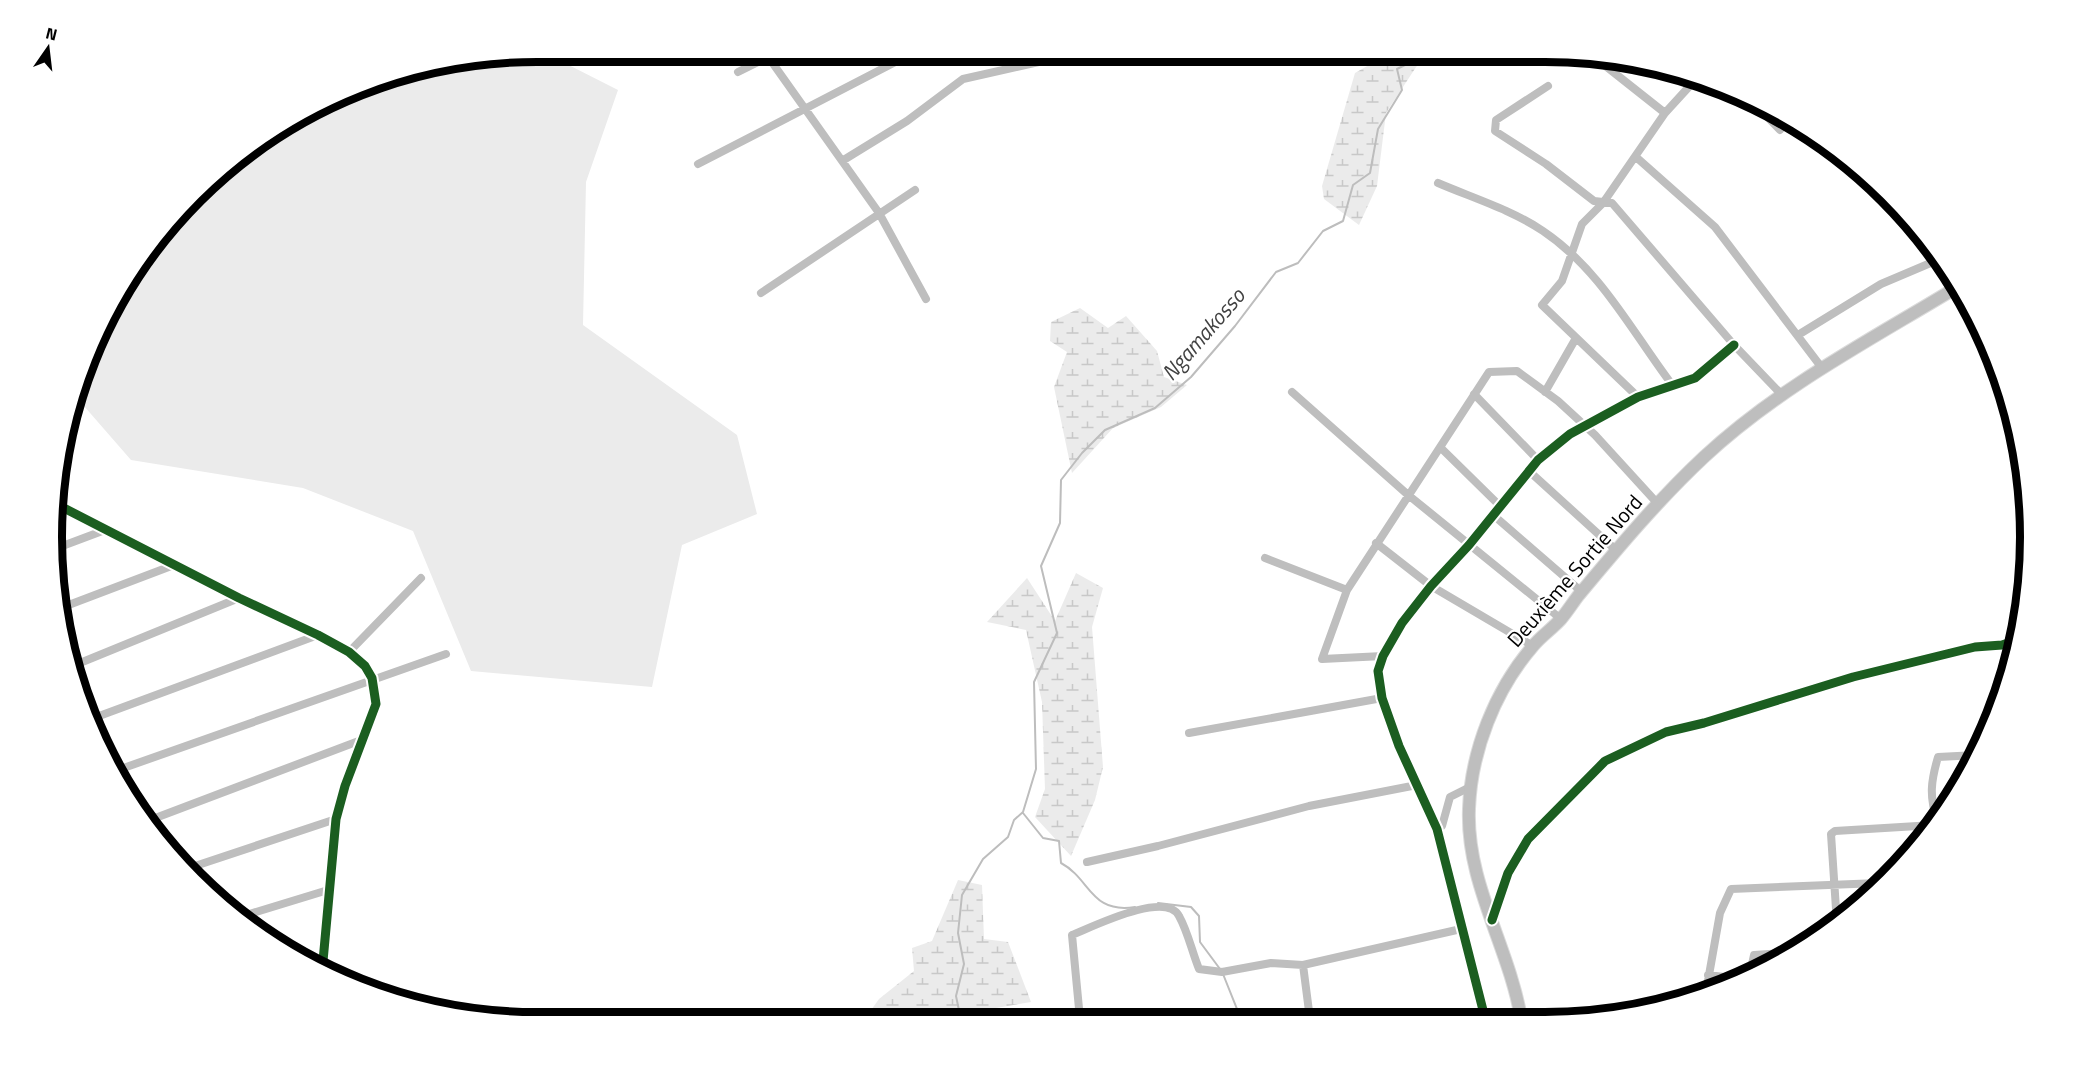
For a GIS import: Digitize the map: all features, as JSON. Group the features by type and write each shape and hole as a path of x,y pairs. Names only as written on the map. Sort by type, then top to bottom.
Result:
{"main road":[{"name":"Deuxième Sortie Nord","path":"1520,1012 1512,975 1471,852 1468,832 1470,787 1482,737 1511,677 1533,646 1561,619 1658,504 1705,456 1781,394 1951,291"}],"street":[{"path":"738,72 754,62"},
{"path":"772,62 879,213 926,298"},
{"path":"698,164 895,62"},
{"path":"842,161 907,121 963,79 1039,62"},
{"path":"1606,66 1665,113"},
{"path":"1638,397 1542,305 1562,281 1582,224 1604,203 1665,113 1691,85"},
{"path":"1548,86 1496,120 1495,131 1546,164 1594,201 1612,203 1734,345 1781,394"},
{"path":"1767,117 1780,130"},
{"path":"1636,157 1715,227 1822,368"},
{"path":"1438,183 1491,205 1543,231 1572,256 1606,291 1673,386"},
{"path":"761,293 915,190"},
{"path":"1798,335 1881,284 1932,263"},
{"path":"1545,392 1576,338"},
{"path":"1483,1012 1437,829 1382,698 1378,671 1383,656 1398,629 1431,586 1469,545 1538,460 1562,440 1638,397 1695,378 1734,345"},
{"path":"1383,656 1322,659 1347,590 1407,494 1441,448 1482,379 1489,372 1517,371 1545,392 1586,426 1658,504"},
{"path":"1292,392 1407,494 1561,619"},
{"path":"1474,394 1538,460"},
{"path":"1441,448 1500,506"},
{"path":"1530,472 1617,551"},
{"path":"63,508 349,652 365,666 372,678 376,704 345,786 336,819 323,961"},
{"path":"1492,514 1582,592"},
{"path":"62,546 105,530"},
{"path":"1376,543 1431,586 1533,646"},
{"path":"1265,558 1347,590"},
{"path":"67,606 174,565"},
{"path":"349,652 421,578"},
{"path":"79,663 239,598"},
{"path":"98,717 318,635"},
{"path":"1492,920 1508,873 1528,839 1605,761 1666,732 1704,723 1853,677 1975,647 2007,643"},
{"path":"122,768 372,678 446,654"},
{"path":"1189,733 1382,698"},
{"path":"155,818 364,739"},
{"path":"1933,808 1930,798 1931,779 1938,757 1966,756"},
{"path":"1087,862 1158,846 1309,806 1417,785"},
{"path":"1437,829 1443,823 1450,797 1470,787"},
{"path":"195,866 336,819"},
{"path":"1837,911 1831,834 1835,831 1921,826"},
{"path":"1707,982 1720,913 1731,889 1869,883"},
{"path":"249,914 328,890"},
{"path":"1079,1012 1072,935 1126,914 1157,906 1171,908 1179,915 1199,969 1222,972 1271,963 1303,964 1461,928"},
{"path":"1752,964 1754,955 1771,954"},
{"path":"1303,964 1309,1012"},
{"path":"1708,975 1721,977"}],"green space":[{"path":"563,62 618,90 586,182 583,325 737,435 757,514 682,545 652,687 471,671 413,531 303,488 131,460 81,403 87,384 110,326 142,273 179,223 223,179 299,125 326,110 384,87 444,71 475,66"},
{"path":"1374,62 1423,62 1418,64 1386,113 1377,186 1359,225 1324,199 1322,186 1355,73"},
{"path":"1080,308 1108,328 1126,316 1157,351 1164,377 1187,385 1161,407 1113,428 1072,473 1054,387 1067,352 1050,341 1051,322"},
{"path":"1076,573 1103,588 1092,627 1103,767 1095,800 1071,856 1035,817 1045,789 1042,702 1026,630 987,622 1027,578 1055,621"},
{"path":"958,880 982,885 984,939 1008,942 1031,1002 990,1009 989,1012 870,1012 879,999 914,971 912,948 932,941"}],"waterway":[{"name":"Ngamakosso","path":"959,1012 956,996 964,964 958,933 962,895 983,859 1008,837 1014,820 1023,812 1036,769 1034,682 1057,633 1041,566 1060,523 1061,480 1082,453 1105,430 1155,408 1191,377 1235,326 1276,272 1298,263 1323,231 1343,221 1353,185 1370,173 1378,129 1402,90 1397,69 1411,62"},
{"path":"1023,813 1043,838 1059,841 1061,863 1071,870 1092,894 1109,905 1120,908 1135,907"},
{"path":"1158,903 1191,907 1199,916 1200,942 1220,969"},
{"path":"1223,974 1238,1012"}],"cycle path":[{"path":"1483,1012 1437,829 1399,746 1382,698 1378,671 1383,656 1402,623 1431,586 1469,545 1538,460 1570,434 1638,397 1695,378 1734,345"},
{"path":"63,508 349,652 365,666 372,678 376,704 345,786 336,819 323,961"},
{"path":"1492,920 1508,873 1528,839 1605,761 1666,732 1704,723 1853,677 1975,647 2007,643"}]}
